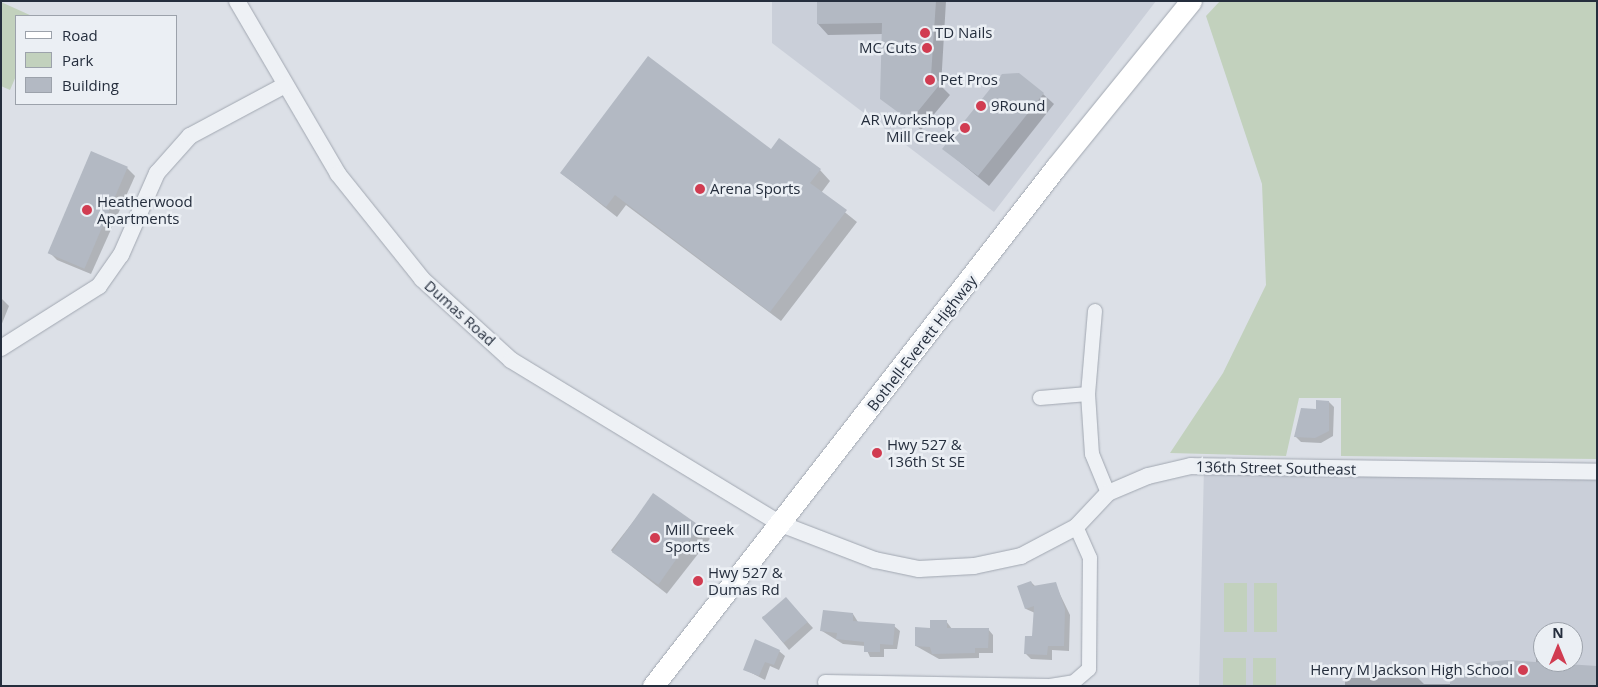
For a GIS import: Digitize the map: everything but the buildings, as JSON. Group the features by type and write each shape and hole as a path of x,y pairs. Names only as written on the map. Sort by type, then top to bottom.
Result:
{"main road":[{"name":"Bothell-Everett Highway","path":"653,686 1056,167 1191,1"}],"street":[{"name":"Dumas Road","path":"237,1 338,174 422,279 510,360 780,524"},
{"path":"1,348 100,286 121,255 157,173 190,136 285,85"},
{"path":"1095,311 1088,394 1092,454 1108,493"},
{"path":"1040,398 1088,394"},
{"name":"136th Street Southeast","path":"780,524 875,560 919,569 974,566 1021,556 1076,527 1108,493 1148,476 1191,466 1597,472"},
{"path":"825,682 1049,686 1074,682 1089,669 1090,658 1090,558 1076,527"}],"shaded area":[{"path":"772,1 1156,1 994,212 772,43"},
{"path":"1204,466 1597,472 1597,686 1199,686"}],"green space":[{"path":"1220,1 1597,1 1597,459 1341,456 1341,398 1299,398 1286,456 1170,453 1223,373 1266,285 1262,184 1206,16"},
{"path":"1,2 30,15 15,15 15,78 10,90 1,86"},
{"path":"1224,583 1247,583 1247,632 1224,632"},
{"path":"1254,583 1277,583 1277,632 1254,632"},
{"path":"1223,658 1246,658 1246,686 1223,686"},
{"path":"1253,658 1276,658 1276,686 1253,686"}],"place":[{"name":"TD Nails","path":"925,33"},
{"name":"MC Cuts","path":"927,48"},
{"name":"Pet Pros","path":"930,80"},
{"name":"9Round","path":"981,106"},
{"name":"AR Workshop Mill Creek","path":"965,128"},
{"name":"Arena Sports","path":"700,189"},
{"name":"Heatherwood Apartments","path":"87,210"},
{"name":"Hwy 527 & 136th St SE","path":"877,453"},
{"name":"Mill Creek Sports","path":"655,538"},
{"name":"Hwy 527 & Dumas Rd","path":"698,581"},
{"name":"Henry M Jackson High School","path":"1523,670"}]}
